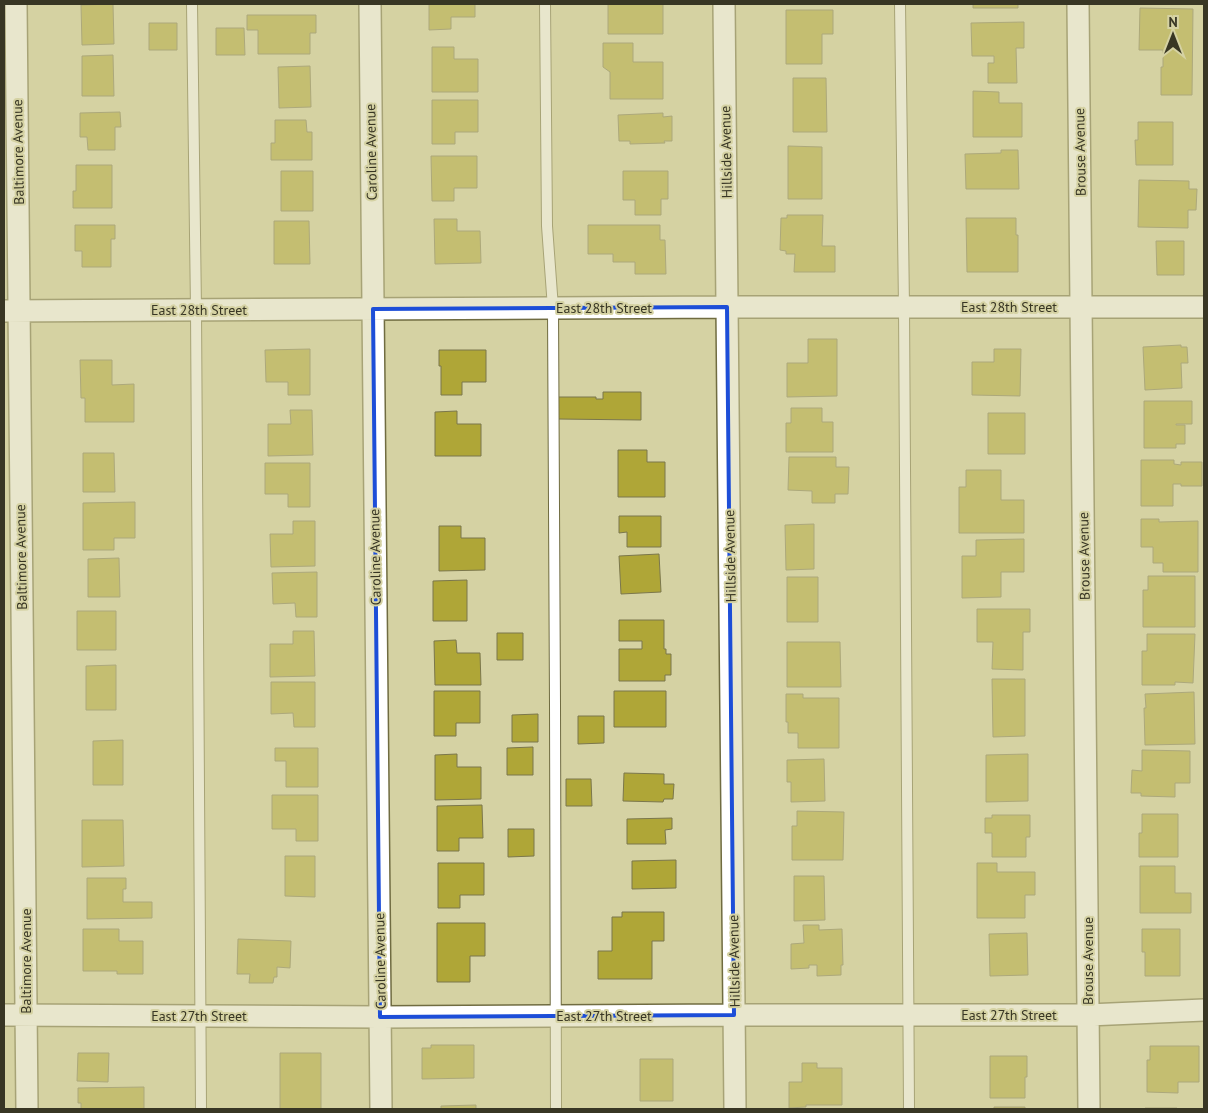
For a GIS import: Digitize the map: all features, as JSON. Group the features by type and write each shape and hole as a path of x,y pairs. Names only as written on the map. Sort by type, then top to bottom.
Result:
{"street":[{"name":"Baltimore Avenue","path":"16,4 12,311 27,1109"},
{"name":"Caroline Avenue","path":"370,4 381,1109"},
{"name":"Hillside Avenue","path":"724,4 735,1109"},
{"name":"Brouse Avenue","path":"1078,4 1089,1109"},
{"name":"East 28th Street","path":"12,311 727,307 1204,307"},
{"name":"East 27th Street","path":"4,1015 380,1017 1088,1015 1204,1010"}],"lane":[{"path":"192,4 196,310 201,1109"},
{"path":"545,4 547,226 553,308 556,1109"},
{"path":"900,4 904,307 909,1109"}],"highlighted area":[{"path":"727,307 734,1015 380,1017 373,309"}],"building":[{"path":"113,4 114,44 82,45 81,5"},
{"path":"429,4 475,4 475,17 451,17 451,29 429,30"},
{"path":"608,4 663,4 663,34 608,34"},
{"path":"973,4 1018,4 1018,8 973,8"},
{"path":"1140,8 1193,9 1192,95 1161,95 1163,50 1139,50"},
{"path":"786,10 833,10 833,34 822,34 822,64 786,64"},
{"path":"247,15 316,15 316,33 310,33 310,54 258,54 258,30 247,30"},
{"path":"1024,22 1024,48 1016,48 1017,83 988,83 988,63 994,63 994,56 972,56 971,23"},
{"path":"149,23 177,23 177,50 149,50"},
{"path":"216,28 244,28 245,55 216,55"},
{"path":"603,43 633,43 633,62 663,62 663,99 610,99 610,72 603,67"},
{"path":"432,47 454,47 454,59 478,59 478,92 432,92"},
{"path":"113,55 114,96 82,96 82,56"},
{"path":"310,66 311,107 279,108 278,67"},
{"path":"793,78 826,78 827,132 793,132"},
{"path":"973,91 999,92 999,103 1022,103 1022,137 973,137"},
{"path":"432,100 478,100 478,132 455,132 455,144 432,144"},
{"path":"120,112 121,127 115,127 115,150 88,150 87,137 80,137 80,113"},
{"path":"663,113 663,117 672,116 672,141 630,144 630,141 619,141 618,115"},
{"path":"275,120 306,120 307,132 312,132 312,160 271,160 271,143 275,143"},
{"path":"1138,122 1173,122 1173,165 1136,165 1135,140 1138,140"},
{"path":"788,146 822,147 822,199 788,199"},
{"path":"1001,150 1018,150 1019,189 966,189 965,154 1001,153"},
{"path":"431,156 477,156 477,188 454,188 454,201 432,201"},
{"path":"76,165 112,165 112,208 73,208 73,191 76,191"},
{"path":"281,171 313,171 313,211 281,211"},
{"path":"623,171 668,171 668,199 661,199 661,215 635,215 635,200 623,200"},
{"path":"1139,180 1189,181 1189,189 1197,189 1196,210 1188,210 1188,228 1138,227"},
{"path":"787,215 823,215 822,246 835,246 835,272 794,272 795,254 786,254 786,251 780,250 781,218 787,218"},
{"path":"966,218 1016,218 1018,272 967,272"},
{"path":"434,219 457,219 457,231 480,231 481,263 435,264"},
{"path":"274,221 309,221 310,264 274,264"},
{"path":"75,225 115,225 115,239 111,239 111,267 82,267 82,251 75,251"},
{"path":"588,225 660,225 660,240 665,240 666,274 635,274 635,262 613,262 613,254 588,254"},
{"path":"1156,241 1184,241 1184,275 1157,275"},
{"path":"808,339 837,339 837,396 787,397 787,363 808,363"},
{"path":"1181,345 1181,347 1187,347 1188,363 1181,363 1182,388 1145,390 1143,347"},
{"path":"310,349 310,395 288,395 288,382 266,382 265,350"},
{"path":"994,349 1021,349 1020,396 972,395 972,362 994,362"},
{"path":"439,350 486,350 486,382 462,382 462,395 441,395"},
{"path":"80,360 112,360 112,385 134,384 134,422 85,422 85,398 81,398"},
{"path":"603,392 641,392 641,420 557,419 557,397 596,397 596,399 603,399"},
{"path":"1144,401 1192,401 1192,424 1176,424 1185,425 1185,444 1176,444 1176,448 1144,448"},
{"path":"791,408 822,408 822,422 833,422 833,452 786,452 786,423 791,423"},
{"path":"290,410 312,410 313,455 268,456 268,424 291,424"},
{"path":"457,411 457,424 481,424 481,456 435,456 435,412"},
{"path":"988,413 1025,413 1025,454 988,454"},
{"path":"618,450 647,450 647,462 665,462 665,497 618,497"},
{"path":"83,453 114,453 115,492 83,492"},
{"path":"789,457 836,457 836,467 849,467 848,494 835,494 835,503 812,503 812,491 788,490"},
{"path":"1141,460 1174,460 1174,464 1181,465 1181,462 1202,462 1202,486 1173,484 1173,506 1141,506"},
{"path":"265,463 310,463 310,507 288,507 288,494 265,494"},
{"path":"966,470 1001,470 1001,500 1024,500 1024,533 959,533 959,487 966,487"},
{"path":"135,502 135,538 114,538 114,550 83,550 83,503"},
{"path":"619,516 661,516 661,547 627,547 627,532 619,533"},
{"path":"1141,519 1159,519 1159,522 1198,521 1198,572 1163,572 1163,563 1153,563 1153,547 1141,547"},
{"path":"293,521 315,521 315,566 271,567 270,534 293,534"},
{"path":"814,524 814,569 786,570 785,525"},
{"path":"439,526 461,526 461,538 485,538 485,570 439,571"},
{"path":"1024,539 1024,572 1001,572 1001,597 962,598 962,556 976,556 976,540"},
{"path":"659,554 661,592 621,594 619,556"},
{"path":"119,558 120,597 88,597 88,559"},
{"path":"317,572 317,617 296,617 295,603 273,604 272,573"},
{"path":"1148,576 1195,576 1195,627 1143,627 1143,590 1148,590"},
{"path":"787,577 818,577 818,622 787,622"},
{"path":"467,580 467,621 433,621 433,581"},
{"path":"977,609 1030,609 1030,632 1023,632 1023,670 992,669 993,642 977,642"},
{"path":"77,611 116,611 116,650 77,650"},
{"path":"619,620 664,620 664,649 666,649 666,654 671,654 671,675 665,675 665,681 619,681 619,649 642,649 642,641 619,641"},
{"path":"293,631 314,631 315,676 270,677 270,644 293,644"},
{"path":"497,633 523,633 523,660 497,660"},
{"path":"1147,634 1195,634 1193,683 1175,682 1175,685 1142,685 1142,651 1147,651"},
{"path":"456,640 457,653 480,653 481,685 435,685 434,641"},
{"path":"787,642 840,642 841,687 787,687"},
{"path":"116,665 116,710 86,710 86,666"},
{"path":"992,679 1025,679 1025,736 993,737"},
{"path":"271,682 315,682 315,727 294,727 293,713 271,714"},
{"path":"434,691 480,691 480,723 456,723 456,736 434,736"},
{"path":"614,691 666,691 666,727 614,727"},
{"path":"1194,692 1195,744 1145,745 1145,694"},
{"path":"786,694 803,694 803,698 839,698 839,748 798,748 798,733 788,733"},
{"path":"538,714 538,742 512,742 512,715"},
{"path":"578,716 604,716 604,743 578,744"},
{"path":"123,740 123,785 93,785 93,741"},
{"path":"533,747 533,775 507,775 507,748"},
{"path":"275,748 318,748 318,787 286,787 286,761 275,761"},
{"path":"1142,750 1190,751 1190,783 1175,783 1175,797 1141,796 1141,793 1131,793 1132,770 1142,771"},
{"path":"457,754 457,767 481,767 481,799 435,800 435,755"},
{"path":"1028,754 1028,801 986,802 986,755"},
{"path":"824,759 825,801 791,802 791,782 787,782 787,760"},
{"path":"624,773 664,774 664,784 674,784 673,799 664,799 663,802 623,801"},
{"path":"566,779 591,779 592,806 566,806"},
{"path":"272,795 318,795 318,841 296,841 296,829 272,829"},
{"path":"482,805 483,838 459,838 459,851 437,851 437,806"},
{"path":"797,811 844,812 843,860 792,860 792,826 797,826"},
{"path":"1142,814 1178,814 1178,857 1139,857 1139,833 1142,833"},
{"path":"992,815 1030,815 1030,837 1026,837 1026,857 992,857 992,833 985,833 985,818 992,818"},
{"path":"672,818 672,829 665,830 666,844 627,844 627,819"},
{"path":"82,820 123,820 124,866 82,867"},
{"path":"508,829 534,829 534,856 508,857"},
{"path":"285,856 315,856 315,897 285,896"},
{"path":"676,860 676,888 632,889 632,861"},
{"path":"438,863 484,863 484,895 460,895 460,908 438,908"},
{"path":"977,863 997,863 997,872 1035,872 1035,895 1025,895 1025,918 977,918"},
{"path":"1140,866 1175,866 1175,893 1191,893 1191,913 1140,913"},
{"path":"794,876 824,876 825,920 794,921"},
{"path":"87,878 126,878 126,889 123,889 123,902 152,902 152,918 87,919"},
{"path":"622,912 664,912 664,941 652,941 652,979 598,979 598,951 612,951 612,917 622,917"},
{"path":"437,923 485,923 485,956 470,956 470,982 437,982"},
{"path":"803,925 819,925 819,930 842,929 843,965 841,965 841,975 817,976 817,965 809,965 809,968 791,969 791,944 804,943"},
{"path":"83,929 119,929 119,941 143,941 143,974 117,974 117,971 83,971"},
{"path":"1142,929 1180,929 1180,976 1145,976 1145,952 1142,952"},
{"path":"1027,933 1028,975 990,976 989,934"},
{"path":"238,939 291,941 290,968 277,967 277,977 274,977 273,983 249,983 250,974 237,974"},
{"path":"431,1045 474,1045 474,1078 422,1079 422,1048 431,1048"},
{"path":"1150,1046 1199,1046 1199,1082 1178,1082 1178,1093 1147,1092 1147,1060 1150,1060"},
{"path":"78,1053 109,1053 108,1082 77,1081"},
{"path":"280,1053 321,1053 321,1109 280,1109"},
{"path":"990,1056 1027,1056 1025,1098 990,1098"},
{"path":"640,1059 673,1059 673,1101 640,1101"},
{"path":"802,1063 817,1063 817,1068 842,1068 842,1105 806,1105 806,1107 789,1108 789,1082 802,1082"},
{"path":"144,1087 144,1109 81,1109 81,1103 78,1103 78,1088"},
{"path":"476,1105 476,1109 441,1109 441,1106"},
{"path":"994,1107 1025,1107 1025,1109 994,1109"},
{"path":"1177,1108 1177,1109 1145,1109"}]}
